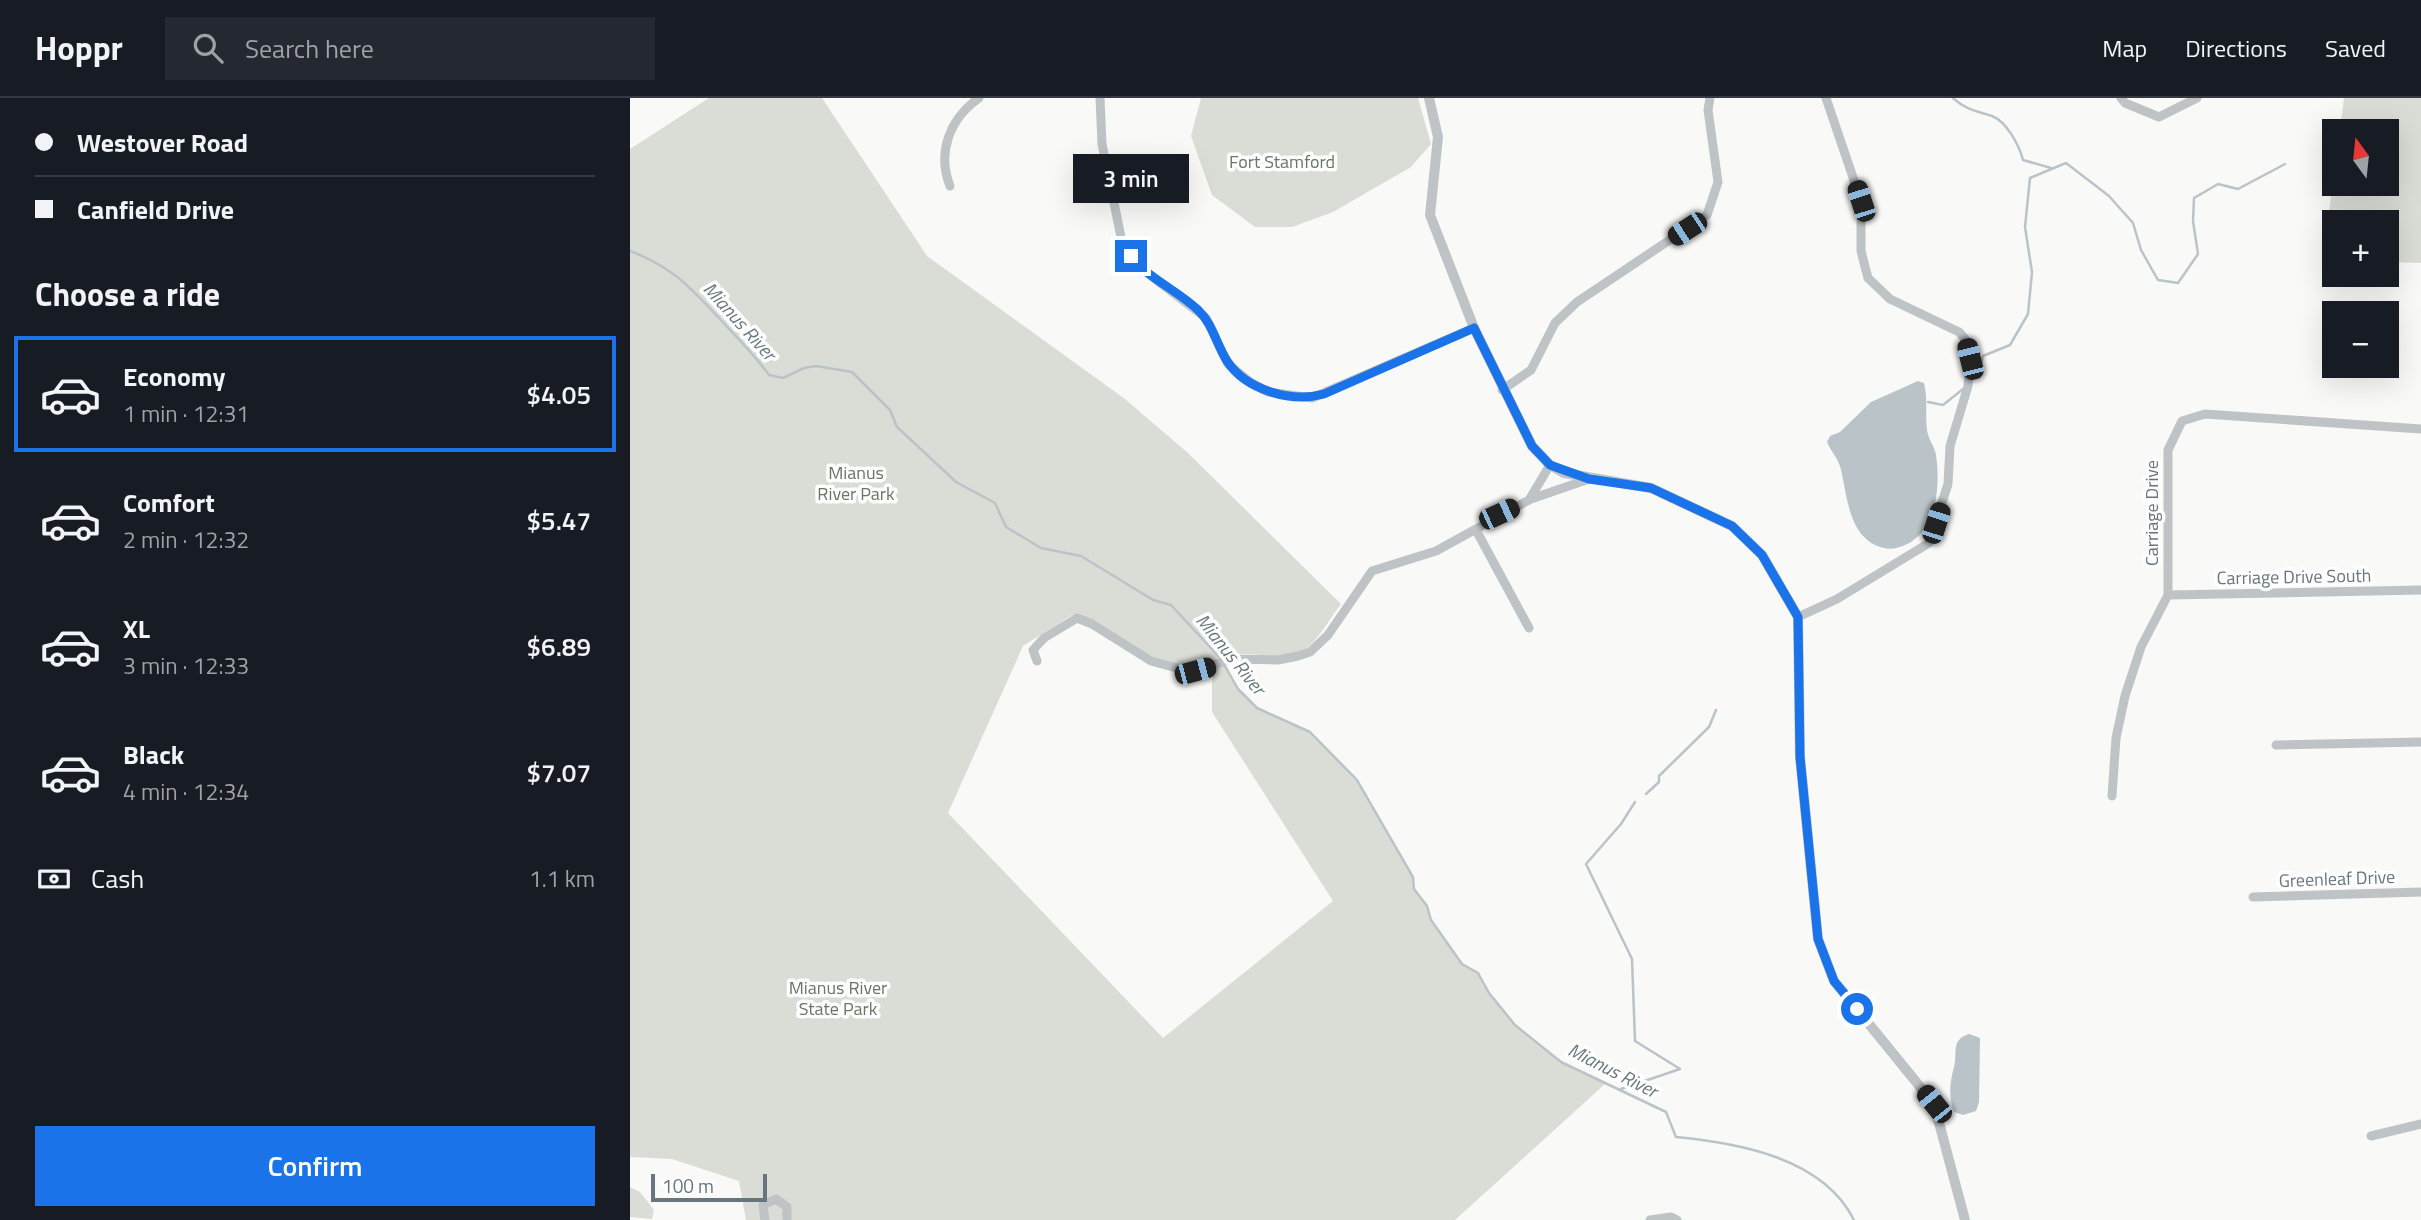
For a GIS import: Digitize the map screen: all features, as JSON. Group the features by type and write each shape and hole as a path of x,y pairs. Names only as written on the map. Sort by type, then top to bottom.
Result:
{"street":[{"path":"950,186 943,167 947,138 961,115 979,98"},
{"path":"1100,98 1102,144 1122,242 1138,265 1206,318 1228,363 1250,382 1276,394 1312,398 1474,328"},
{"path":"1429,98 1438,137 1430,215 1474,328 1502,390 1532,446 1550,465 1589,479 1651,488 1732,526 1762,555 1798,617 1800,757 1818,939 1834,981 1934,1104 1965,1220"},
{"path":"1502,390 1531,370 1555,323 1577,302 1707,215 1718,182 1707,110 1710,98"},
{"path":"1798,617 1837,599 1929,543 1948,484 1951,446 1970,373 1965,339 1958,332 1890,299 1868,278 1861,251 1861,201 1826,98"},
{"path":"2121,98 2124,103 2159,117 2197,98"},
{"name":"Carriage Drive","path":"2112,796 2116,738 2125,696 2141,647 2168,595 2168,450 2182,421 2205,414 2421,429"},
{"path":"1529,500 1550,465"},
{"path":"1037,661 1033,650 1038,642 1077,618 1093,624 1128,649 1161,665 1195,671 1227,662 1278,660 1310,652 1328,635 1372,571 1436,551 1476,530 1499,514 1529,500 1589,479"},
{"path":"1476,530 1529,628"},
{"name":"Carriage Drive South","path":"2168,595 2421,590"},
{"path":"2276,745 2421,742"},
{"name":"Greenleaf Drive","path":"2253,897 2421,892"},
{"path":"2371,1136 2421,1124"},
{"path":"765,1220 763,1205 776,1199 787,1207 787,1220"},
{"path":"1650,1220 1671,1217 1677,1220"}],"green space":[{"path":"709,98 822,98 927,256 1125,399 1188,453 1341,604 1316,638 1298,653 1287,656 1243,654 1222,659 1238,689 1257,708 1310,732 1357,780 1413,877 1414,889 1427,906 1431,920 1462,964 1478,973 1489,993 1515,1024 1561,1062 1605,1084 1455,1220 746,1220 739,1181 672,1159 630,1157 630,149","holes":["1072,615 1078,615 1163,663 1212,667 1212,712 1333,901 1163,1038 948,813 1023,646"]},
{"name":"Fort Stamford","path":"1201,98 1418,98 1431,144 1411,167 1333,212 1292,227 1255,227 1212,195 1191,136"},
{"path":"2344,98 2421,98 2421,263 2399,262 2399,210 2329,210 2331,196 2399,196 2399,119 2341,119"},
{"path":"630,1187 640,1192 654,1210 652,1219 630,1217"}],"shaded area":[{"path":"1918,381 1924,383 1927,430 1936,455 1936,497 1928,524 1920,535 1896,548 1885,548 1866,539 1855,524 1840,466 1827,442 1830,436 1840,432 1871,402"},
{"path":"1969,1034 1980,1038 1979,1102 1976,1111 1963,1115 1954,1112 1950,1089 1957,1043"}],"waterway":[{"path":"1953,98 1967,108 1992,116 2003,123 2023,160 2051,168"},
{"path":"1974,375 1980,369 1983,356 2010,345 2028,314 2032,272 2025,227 2030,178 2066,163 2109,196 2133,223 2141,250 2158,280 2178,283 2198,254 2193,221 2194,198 2218,184 2238,189 2285,164"},
{"name":"Mianus River","path":"630,251 669,271 689,287 769,375 783,378 804,368 816,366 852,372 890,410 897,427 956,482 995,503 1006,527 1041,548 1081,556 1153,600 1171,605 1221,659 1238,689 1257,708 1310,732 1357,780 1413,877 1414,889 1427,906 1431,920 1462,964 1478,973 1489,993 1515,1025 1561,1062 1666,1112 1676,1137 1752,1150 1801,1168 1822,1182 1840,1199 1854,1220"},
{"path":"1928,402 1943,405 1963,389"},
{"path":"1646,794 1659,782 1659,776 1709,727 1716,710"},
{"path":"1621,1089 1680,1069 1635,1041 1632,959 1586,864 1621,824 1635,802"}],"route":[{"path":"1131,256 1151,276 1206,318 1228,363 1237,373 1268,391 1284,396 1312,398 1324,394 1474,328 1502,390 1532,446 1550,465 1564,473 1632,484 1669,495 1732,526 1753,545 1762,555 1798,617 1800,757 1818,939 1834,981 1857,1009"}],"park label":[{"name":"Mianus River Park","path":"856,483"},
{"name":"Mianus River State Park","path":"838,998"}]}
